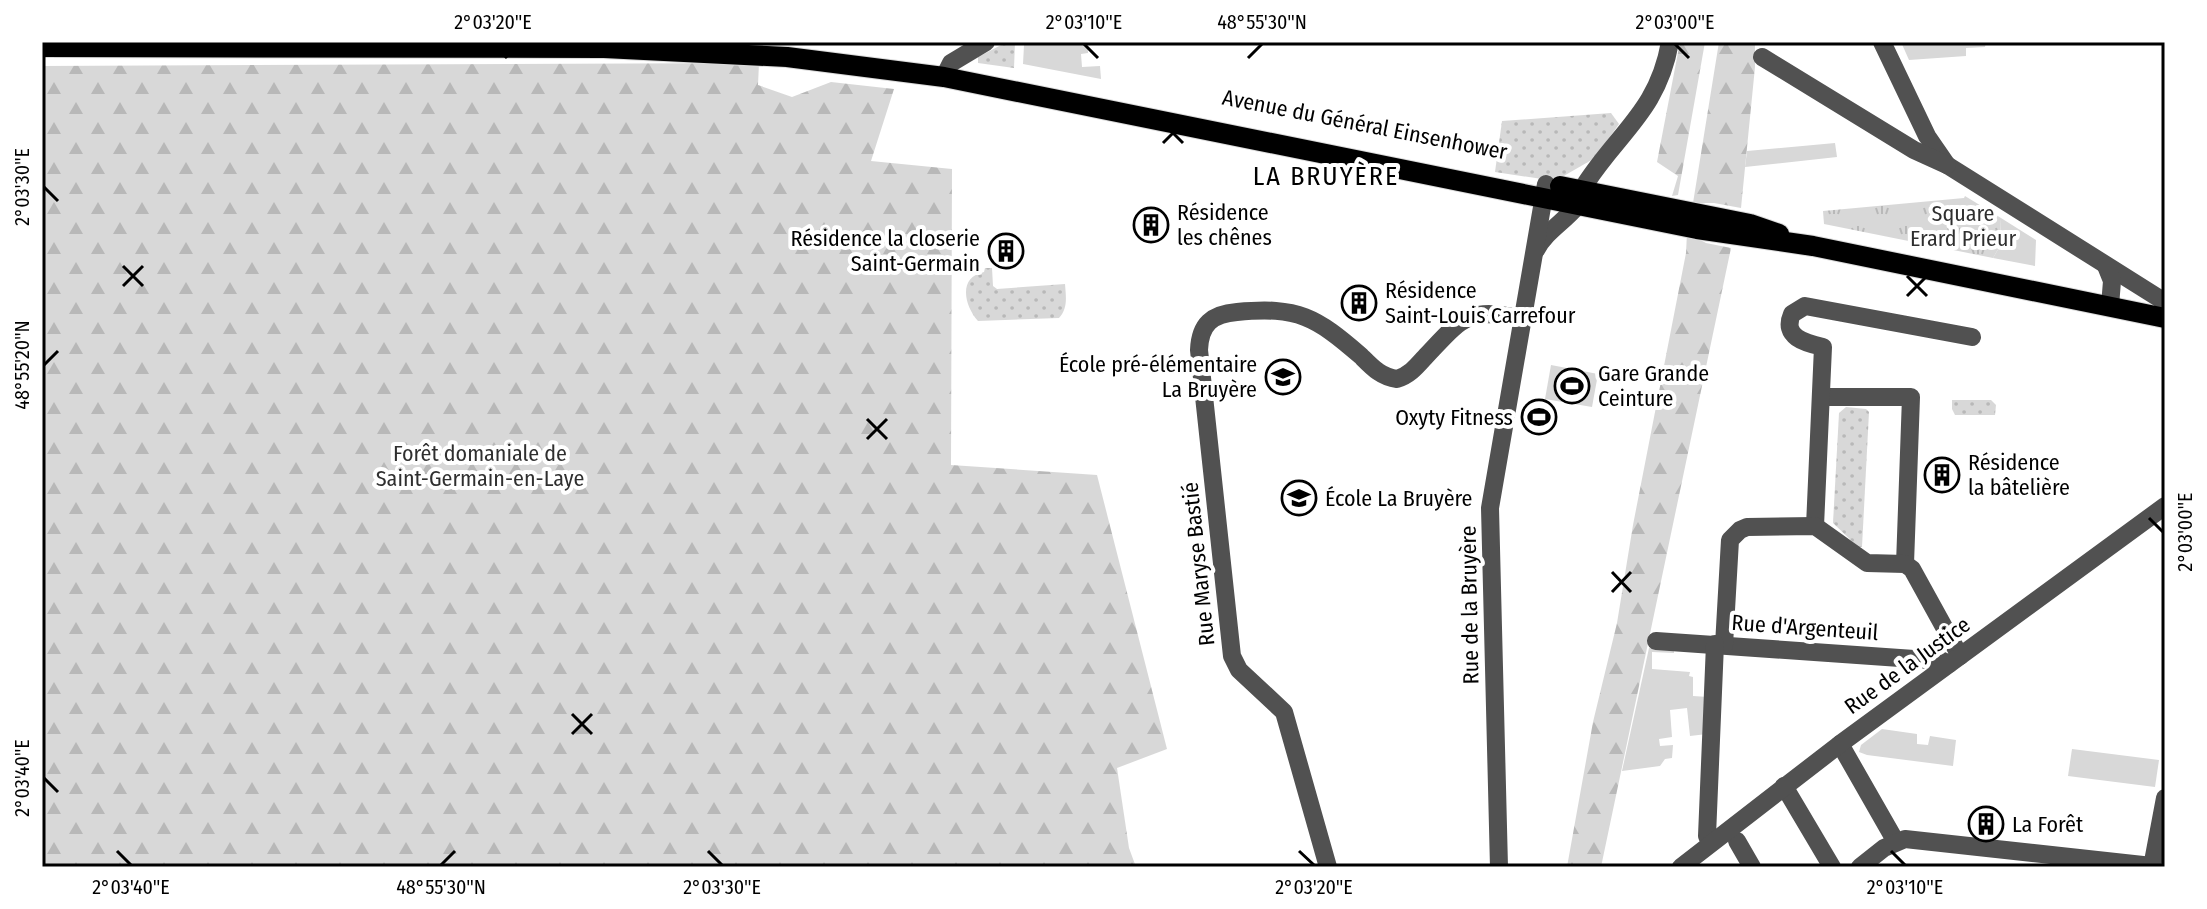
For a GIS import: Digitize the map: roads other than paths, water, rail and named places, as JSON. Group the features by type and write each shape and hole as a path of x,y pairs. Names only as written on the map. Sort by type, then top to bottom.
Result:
{"main road":[{"path":"758,42 946,71"},
{"path":"42,47 661,49 946,71"},
{"name":"Avenue du Général Einsenhower","path":"946,71 971,70 1561,194 1697,229 1813,246"},
{"name":"Avenue du Général Einsenhower","path":"946,71 1496,187 1561,194 1750,224 1813,246"},
{"path":"1813,246 2165,318"}],"street":[{"path":"946,71 959,56 986,42"},
{"name":"Rue de la Bruyère","path":"1499,867 1490,508 1536,250 1542,229 1561,194 1633,126 1661,75 1670,42"},
{"path":"1882,42 1927,136 1947,165"},
{"path":"1762,57 1914,150 1947,165 2165,302"},
{"path":"1496,187 1524,207 1542,229"},
{"name":"Rue de la Bruyère","path":"1542,229 1561,194"},
{"path":"2106,266 2112,281 2110,306"},
{"path":"1823,347 1792,335 1789,324 1792,314 1801,307 1972,337"},
{"name":"Rue Maryse Bastié","path":"1328,867 1287,719 1281,707 1239,670 1232,656 1199,350 1204,325 1218,314 1273,310 1296,313 1324,325 1384,377 1397,379 1411,373 1453,327 1480,314 1495,313 1522,319"},
{"path":"1815,526 1823,347 1828,311"},
{"path":"1821,397 1911,397 1905,564 1916,576 1955,660"},
{"name":"Rue de la Justice","path":"1681,867 1840,744 2165,506"},
{"path":"1711,843 1707,836 1720,645 1729,548 1734,535 1747,527 1815,526 1867,563 1905,564"},
{"name":"Rue d'Argenteuil","path":"1656,641 1955,660"},
{"path":"1840,744 1896,842"},
{"path":"1784,786 1832,867"},
{"path":"1860,867 1896,842 1915,839 2072,862 2152,866 2165,798"},
{"path":"1737,841 1752,867"}],"place":[{"name":"Résidence les chênes","path":"1151,225"},
{"name":"Résidence la closerie Saint-Germain","path":"1006,251"},
{"name":"Résidence Saint-Louis Carrefour","path":"1359,303"},
{"name":"École pré-élémentaire La Bruyère","path":"1283,377"},
{"name":"Gare Grande Ceinture","path":"1572,386"},
{"name":"Oxyty Fitness","path":"1539,417"},
{"name":"Résidence la bâtelière","path":"1942,475"},
{"name":"École La Bruyère","path":"1299,498"},
{"name":"La Forêt","path":"1986,824"}],"district":[{"name":"LA BRUYÈRE","path":"1326,176"}],"park label":[{"name":"Square Erard Prieur","path":"1963,226"},
{"name":"Forêt domaniale de Saint-Germain-en-Laye","path":"480,466"}]}
